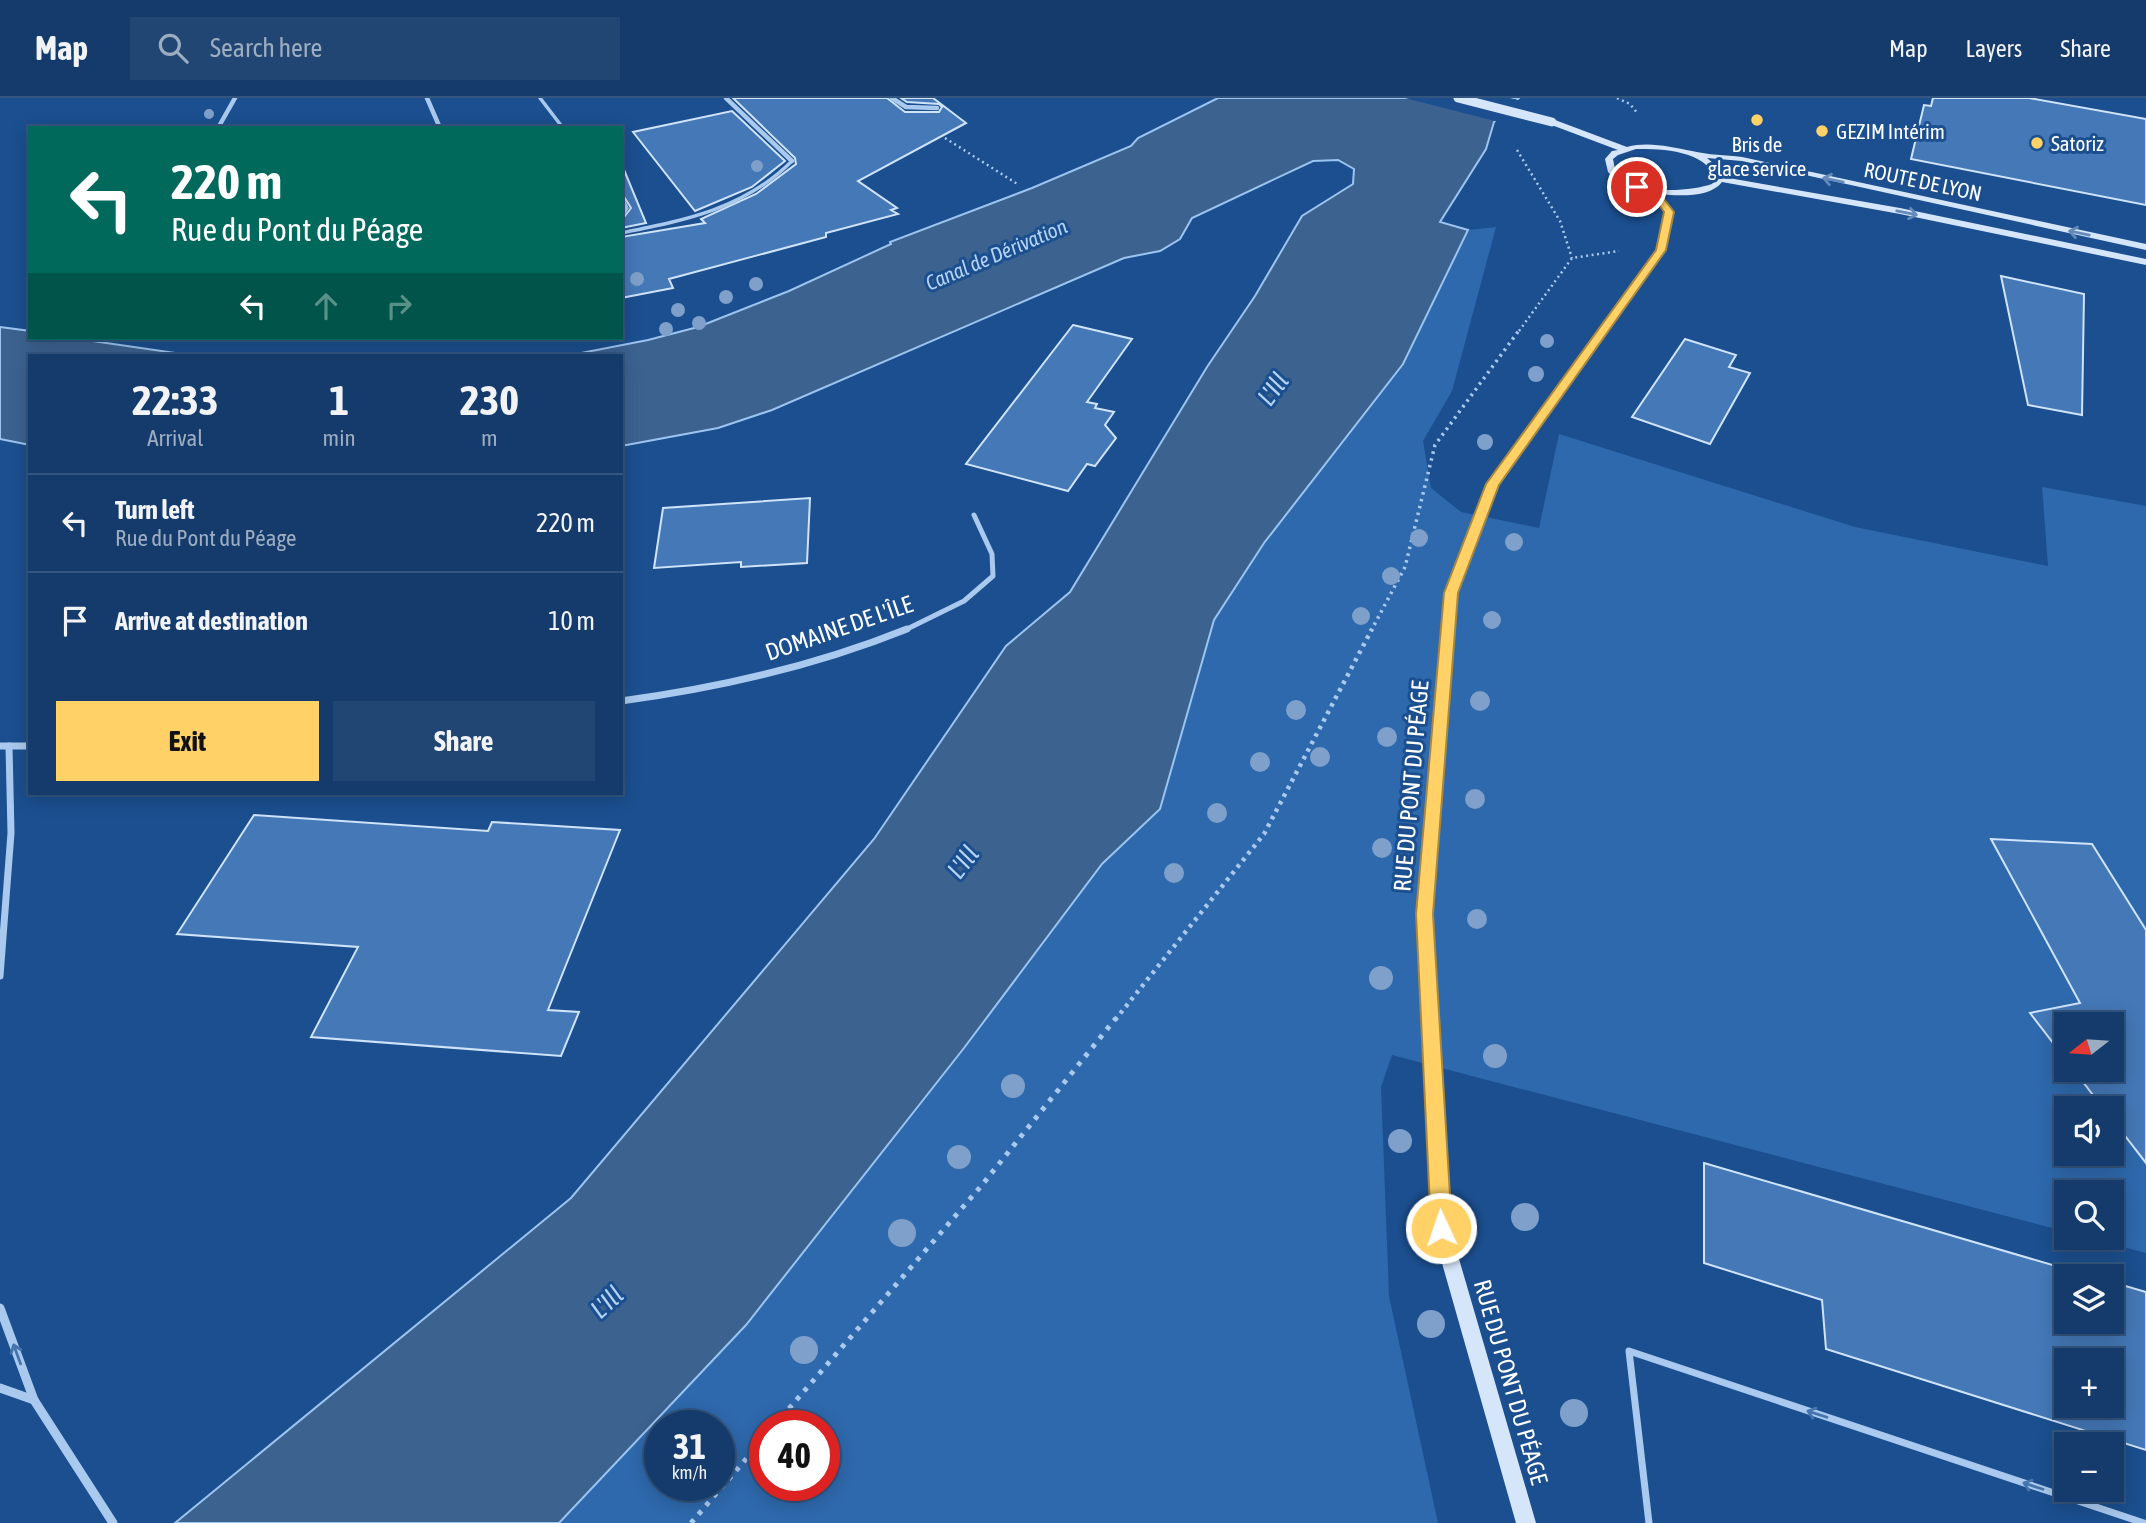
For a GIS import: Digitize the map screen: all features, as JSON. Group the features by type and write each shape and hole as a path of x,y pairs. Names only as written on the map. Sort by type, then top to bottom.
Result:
{"main road":[{"path":"1458,98 1552,122 1625,149"},
{"name":"ROUTE DE LYON","path":"1625,149 1664,147 1692,154 1742,159 2146,247"},
{"path":"1625,149 1609,159 1614,174 1630,184 1654,192 1673,194 1705,191 1716,186 1720,179 1713,166 1692,154"},
{"name":"ROUTE DE LYON","path":"1720,179 1888,209 2146,262"},
{"name":"RUE DU PONT DU PÉAGE","path":"1526,1523 1441,1228 1424,914 1451,593 1493,484 1661,250 1669,212 1654,192"}],"street":[{"path":"219,126 235,98"},
{"path":"427,98 439,126"},
{"path":"726,98 792,161"},
{"path":"892,98 906,107 937,108"},
{"name":"DOMAINE DE L'ÎLE","path":"623,701 755,678 846,651 951,610 978,594 993,576 992,554 974,516"},
{"path":"0,976 12,851 13,794 4,746 28,746"},
{"path":"0,1308 34,1400 113,1523"},
{"path":"0,1388 34,1400"}],"lane":[{"path":"540,98 561,126"},
{"path":"623,233 726,209 776,177 792,161"},
{"path":"623,199 628,208 623,214"},
{"path":"1649,1523 1629,1351 2144,1523"}],"path":[{"path":"906,107 919,122 1019,185"},
{"path":"788,1410 982,1185 1264,834 1405,567 1435,445 1572,258 1560,221 1512,141"},
{"path":"691,1523 749,1456"}],"shaded area":[{"path":"1496,227 1452,391 1423,441 1431,488 1461,512 1539,528 1559,434 1855,527 2048,566 2042,487 2146,506 2146,1253 2124,1247 2124,1180 2054,1180 2054,1229 1392,1055 1381,1087 1389,1296 1438,1523 559,1523 644,1433 644,1501 735,1501 735,1410 666,1410 746,1325 964,1048 1102,864 1160,809 1214,620 1264,543 1403,364 1468,230"}],"water":[{"path":"1218,98 1519,98 1494,122 1486,149 1440,222 1468,230 1403,364 1264,543 1214,620 1160,809 1102,864 964,1048 746,1325 666,1410 644,1410 644,1433 559,1523 175,1523 571,1198 874,839 1006,646 1070,592 1302,216 1353,184 1354,169 1338,160 1313,161 1192,218 1180,239 1160,251 1124,258 772,410 718,428 623,446 623,354 576,354 698,327 789,291 891,244 890,242 1032,188 1131,146 1138,138"},
{"path":"0,327 28,331 28,340 86,340 182,354 28,354 28,445 0,439"}],"pier":[{"path":"1405,98 1510,98 1521,101 1499,122"}],"building":[{"path":"733,98 887,98 905,112 939,112 942,107 939,104 907,102 901,98 933,98 966,123 858,181 897,208 891,210 898,214 826,233 826,237 669,279 673,288 623,298 623,237 705,223 701,219 756,194 796,164 795,158"},
{"path":"1933,98 2029,98 2146,119 2146,205 1911,159 1924,105 1931,106"},
{"path":"732,111 785,161 752,187 695,211 633,132"},
{"path":"623,167 646,223 623,228 623,218 631,208 623,195"},
{"path":"2001,276 2084,294 2082,415 2028,405"},
{"path":"1073,325 1132,339 1087,402 1097,404 1095,408 1114,412 1105,425 1116,438 1095,466 1087,464 1068,491 966,464"},
{"path":"1685,339 1736,355 1729,367 1750,373 1710,444 1632,417"},
{"path":"810,498 807,563 741,567 741,562 654,568 663,508"},
{"path":"254,815 488,831 492,822 620,830 548,1010 579,1012 561,1056 311,1037 358,947 177,934"},
{"path":"1991,839 2092,844 2146,930 2146,1163 2124,1135 2124,1096 2094,1096 2083,1082 2124,1082 2124,1012 2054,1012 2054,1044 2030,1013 2080,1003"},
{"path":"1704,1163 2054,1265 2054,1334 2124,1334 2124,1286 2146,1292 2146,1450 2124,1443 2124,1432 2089,1432 1826,1349 1822,1300 1704,1263"}],"place":[{"name":"Bris de glace service","path":"1757,120"},
{"name":"GEZIM Intérim","path":"1822,131"},
{"name":"Satoriz","path":"2037,143"}],"route":[{"path":"1441,1228 1424,914 1451,593 1493,484 1661,250 1669,212 1654,192 1637,187"}],"water label":[{"name":"Canal de Dérivation","path":"996,254"},
{"name":"L'Ill","path":"1273,389"},
{"name":"L'Ill","path":"963,862"},
{"name":"L'Ill","path":"607,1302"}]}
